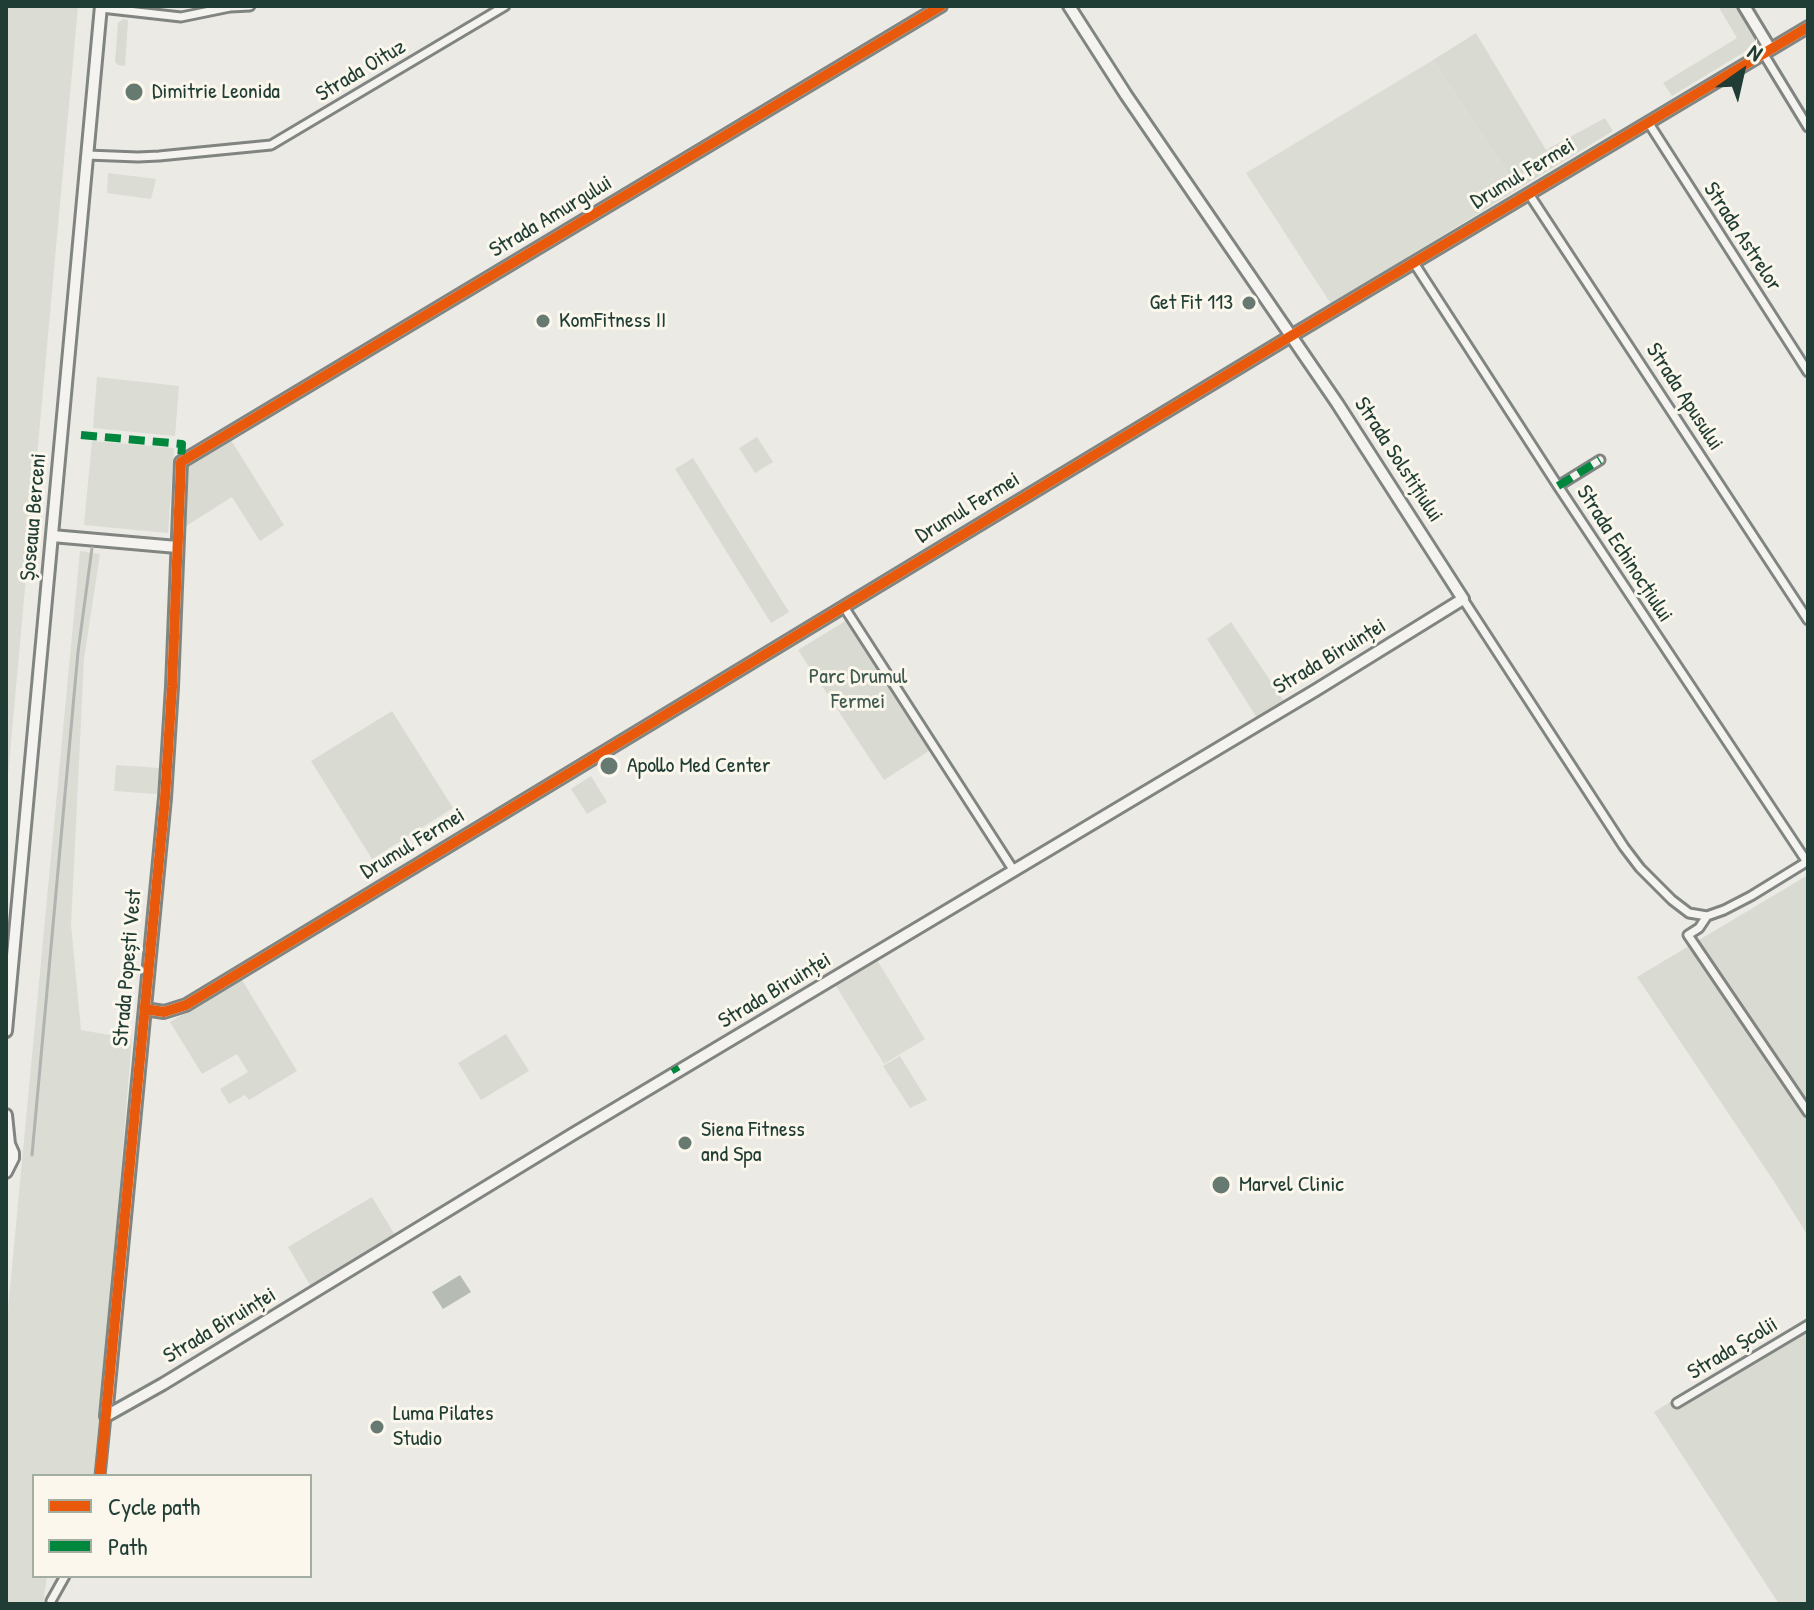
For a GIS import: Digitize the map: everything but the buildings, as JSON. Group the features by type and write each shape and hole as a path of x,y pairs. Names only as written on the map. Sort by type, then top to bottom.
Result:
{"street":[{"path":"101,7 181,17 250,6"},
{"name":"Strada Oituz","path":"87,155 149,157 271,145 505,6"},
{"name":"Strada Amurgului","path":"181,462 941,6"},
{"name":"Strada Solstițiului","path":"1069,6 1133,105 1330,392 1624,847 1663,892 1689,913 1707,916"},
{"path":"1744,6 1808,127"},
{"name":"Șoseaua Berceni","path":"6,1031 101,7"},
{"name":"Drumul Fermei","path":"145,1009 164,1012 186,1005 1808,27"},
{"name":"Strada Astrelor","path":"1648,122 1808,372"},
{"name":"Strada Apusului","path":"1529,194 1808,620"},
{"name":"Strada Echinocțiului","path":"1414,263 1807,862"},
{"path":"1558,486 1600,460"},
{"name":"Strada Popești Vest","path":"100,1474 165,798 181,462"},
{"path":"52,536 177,547"},
{"name":"Strada Biruinței","path":"106,1416 675,1070 1014,871 1463,599"},
{"path":"844,607 1014,871"},
{"path":"1807,862 1751,896 1707,916 1699,928 1688,935 1808,1112"},
{"path":"6,1115 8,1143 13,1153 7,1168"},
{"name":"Strada Școlii","path":"1677,1403 1808,1325"},
{"path":"51,1601 64,1578"}],"shaded area":[{"path":"6,6 78,6 6,797"},
{"path":"1433,60 1518,189 1331,304 1246,173"},
{"path":"108,173 156,179 151,199 107,193"},
{"path":"97,377 179,386 175,436 93,428"},
{"path":"92,441 174,448 168,533 84,525"},
{"path":"80,551 100,554 84,659 71,925 81,1030 132,1039 95,1474 32,1474 32,1578 47,1578 43,1604 6,1604 6,1330"},
{"path":"116,765 159,768 157,794 114,791"},
{"path":"877,960 925,1039 884,1064 836,986"},
{"path":"460,1275 471,1292 443,1309 432,1292"}],"green space":[{"path":"1718,6 1736,6 1759,43 1672,96 1663,83 1737,38"},
{"path":"128,20 125,66 115,62 118,23"},
{"path":"1476,33 1546,150 1605,118 1613,131 1518,189 1433,60"},
{"path":"757,437 773,462 755,473 739,448"},
{"path":"231,440 284,525 260,541 232,497 183,528 186,467"},
{"path":"693,458 789,612 771,623 675,469"},
{"name":"Parc Drumul Fermei","path":"847,620 932,749 884,780 798,650"},
{"path":"1231,622 1284,701 1257,718 1207,639"},
{"path":"392,711 453,808 372,859 311,761"},
{"path":"591,776 607,802 587,814 571,789"},
{"path":"1808,875 1808,1236 1637,977"},
{"path":"242,980 297,1071 249,1100 245,1095 229,1104 220,1089 248,1072 237,1054 202,1074 170,1022"},
{"path":"506,1034 529,1071 481,1100 458,1063"},
{"path":"900,1056 927,1100 910,1108 883,1066"},
{"path":"372,1197 395,1235 310,1285 288,1247"},
{"path":"1808,1317 1808,1604 1779,1604 1654,1412"}],"railway":[{"path":"32,1155 78,652 92,548"}],"marked path":[{"path":"81,435 182,444 181,462"},
{"path":"1558,486 1600,460"},
{"path":"674,1067 677,1072"}],"cycle path":[{"path":"100,1474 165,798 181,462 941,6"},
{"path":"145,1009 164,1012 186,1005 1808,27"}],"place":[{"name":"Dimitrie Leonida","path":"134,92"},
{"name":"Get Fit 113","path":"1249,303"},
{"name":"KomFitness II","path":"543,321"},
{"name":"Apollo Med Center","path":"609,766"},
{"name":"Siena Fitness and Spa","path":"685,1143"},
{"name":"Marvel Clinic","path":"1221,1185"},
{"name":"Luma Pilates Studio","path":"377,1427"}]}
